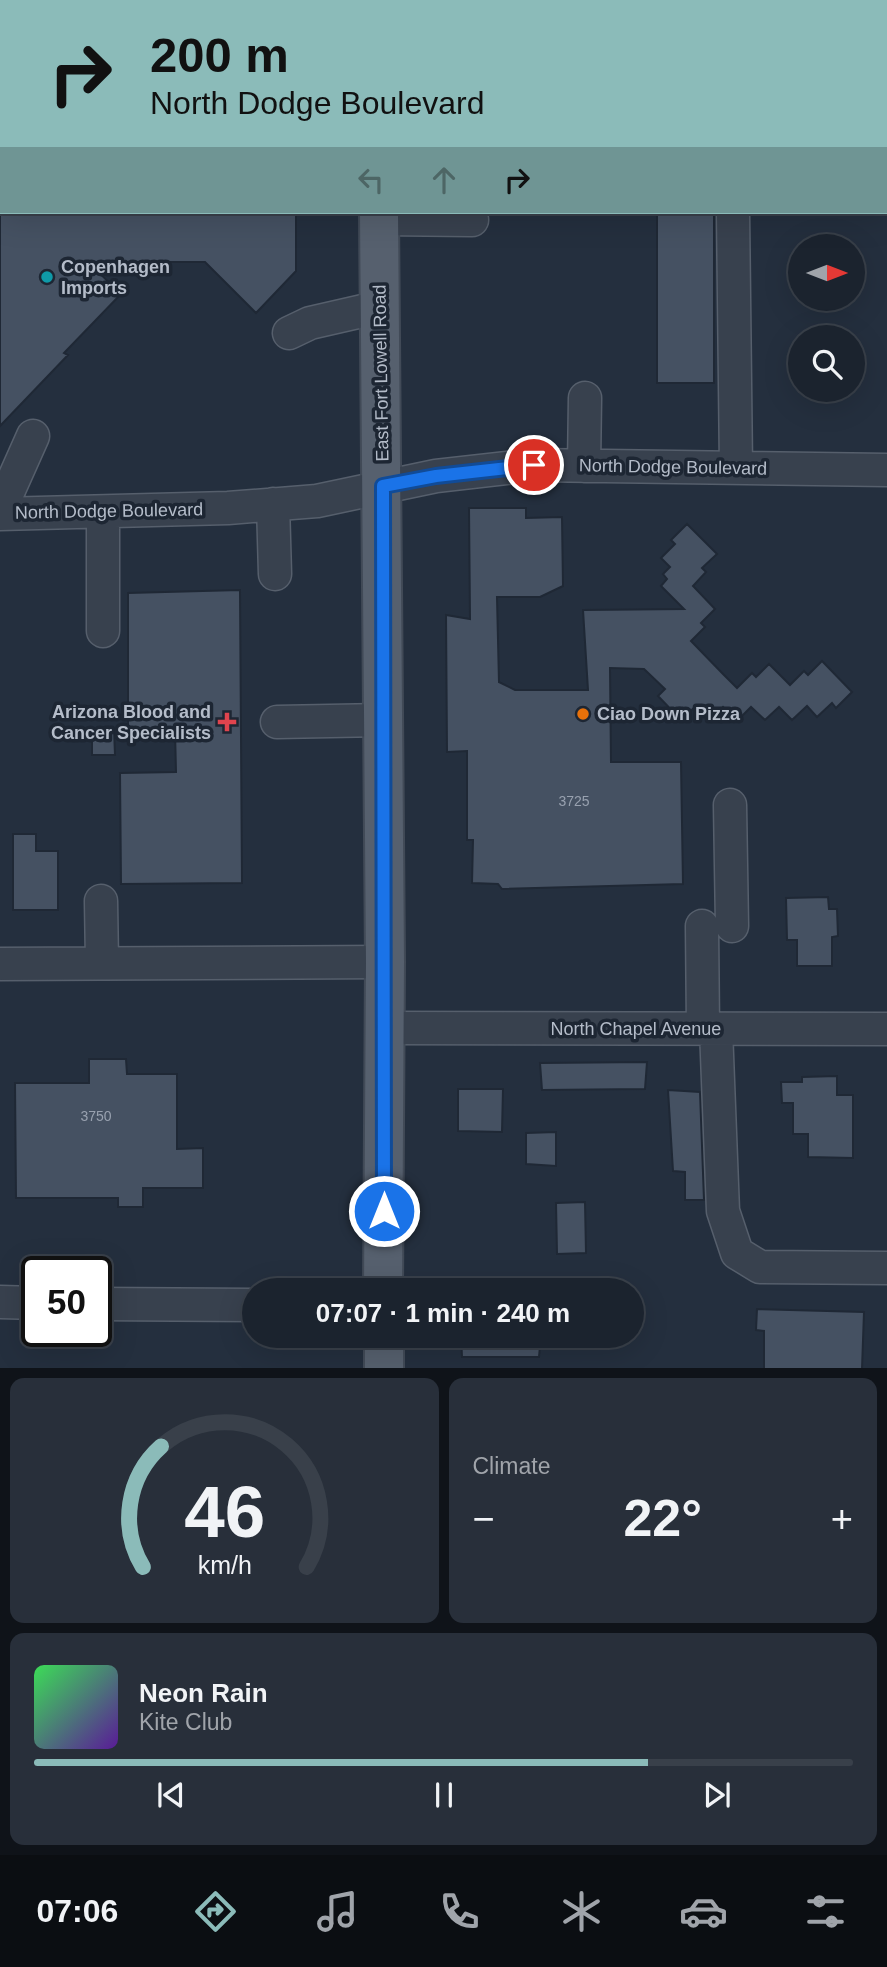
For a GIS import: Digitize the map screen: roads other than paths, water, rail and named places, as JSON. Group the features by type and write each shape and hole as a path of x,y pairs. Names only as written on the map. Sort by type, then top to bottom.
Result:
{"main road":[{"name":"East Fort Lowell Road","path":"379,216 385,962 383,1278"},
{"path":"384,1348 384,1368"}],"street":[{"path":"733,214 737,468"},
{"path":"379,216 472,220"},
{"path":"289,333 310,323 380,307"},
{"path":"584,466 585,398"},
{"path":"0,512 33,436"},
{"name":"North Dodge Boulevard","path":"0,512 103,512 317,501 436,476 534,465 887,470"},
{"path":"273,504 275,574"},
{"path":"103,512 103,631"},
{"path":"277,722 383,720"},
{"path":"730,805 717,926 710,1029 723,1211 737,1253 760,1267 887,1268"},
{"path":"101,901 102,963"},
{"path":"0,964 385,962"},
{"name":"North Chapel Avenue","path":"384,1028 887,1029"},
{"path":"0,1302 21,1303"},
{"path":"112,1304 242,1306"}],"place":[{"name":"Copenhagen Imports","path":"47,277"},
{"name":"Ciao Down Pizza","path":"583,714"},
{"name":"Arizona Blood and Cancer Specialists","path":"227,722"}]}
